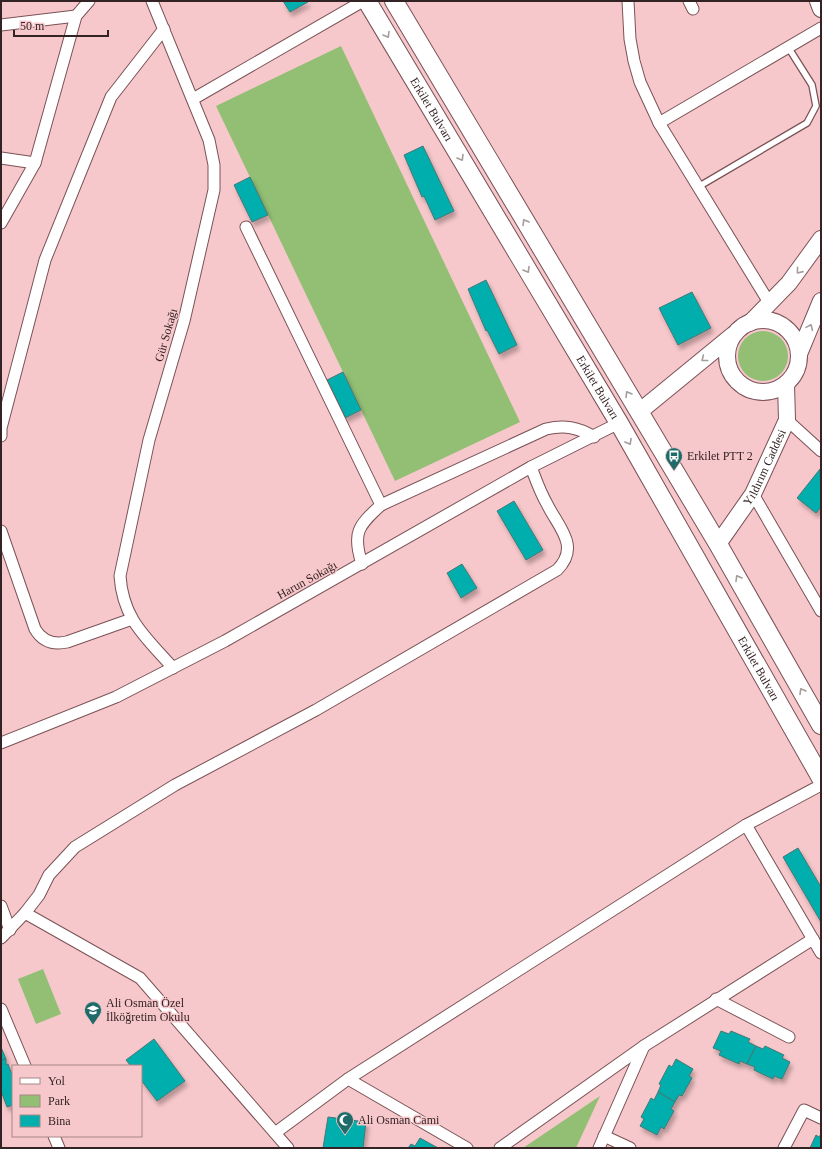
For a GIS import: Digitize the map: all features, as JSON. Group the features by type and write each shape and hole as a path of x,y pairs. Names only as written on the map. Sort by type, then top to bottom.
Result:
{"main road":[{"name":"Erkilet Bulvarı","path":"367,1 619,424 821,778"},
{"name":"Erkilet Bulvarı","path":"394,1 718,544 821,724"},
{"path":"619,424 639,412"},
{"path":"695,558 718,544"}],"street":[{"path":"1,224 35,163 76,16 89,1"},
{"name":"Gür Sokağı","path":"152,1 205,128 212,152 214,190 184,321 149,440 120,576 123,597 132,619 147,640 173,668"},
{"path":"193,99 363,1"},
{"path":"628,1 630,39 634,61 640,82 659,123 770,304"},
{"path":"818,1 821,9"},
{"path":"1,25 76,16"},
{"path":"659,123 821,28"},
{"path":"1,436 3,420 45,260 112,97 164,29"},
{"path":"1,158 35,163"},
{"path":"246,227 381,505"},
{"path":"639,412 750,323 770,304 803,266 821,239"},
{"path":"735,334 728,347 727,361 730,370 738,382 750,390 759,392 773,390 786,384 797,368 799,354 821,301"},
{"path":"750,323 764,320 782,326 792,336 799,354"},
{"name":"Yıldırım Caddesi","path":"718,544 753,494 787,420 786,384"},
{"path":"787,420 821,451"},
{"name":"Harun Sokağı","path":"1,743 116,697 173,668 225,641 531,467 619,424"},
{"path":"362,564 356,544 359,528 364,520 381,505 546,429 568,427 578,429 594,437"},
{"path":"1,938 10,930 39,896 49,875 75,847 175,785 316,710 557,570 565,560 567,554 566,537 546,504 531,467"},
{"path":"753,494 821,611"},
{"path":"1,531 35,629 46,641 62,643 132,619"},
{"path":"274,1133 348,1079 746,825 821,785"},
{"path":"746,825 821,953"},
{"path":"1,906 10,930"},
{"path":"25,913 140,978 288,1148"},
{"path":"500,1148 644,1046 813,939"},
{"path":"716,999 789,1038"},
{"path":"1,1009 25,1065"},
{"path":"599,1148 644,1046"},
{"path":"348,1079 467,1148"},
{"path":"784,1148 804,1110 821,1118"},
{"path":"604,1136 630,1148"},
{"path":"54,1137 59,1148"}],"lane":[{"path":"698,188 807,123 816,106 812,85 788,47"}],"green space":[{"path":"341,46 520,422 395,481 216,106"},
{"path":"763,331 772,333 783,342 788,356 786,365 777,376 763,381 754,379 743,370 738,356 740,347 749,336"},
{"path":"43,969 61,1014 36,1024 18,979"},
{"path":"600,1096 576,1148 523,1148"}],"building":[{"path":"283,1 307,1 308,2 290,12"},
{"path":"423,146 454,211 435,220 424,196 422,197 404,155"},
{"path":"250,177 268,215 252,222 234,185"},
{"path":"486,280 517,345 499,354 487,330 486,331 468,289"},
{"path":"692,292 711,328 678,345 659,308"},
{"path":"343,372 361,410 345,418 327,380"},
{"path":"820,469 821,507 816,513 797,498"},
{"path":"514,501 543,550 526,560 497,511"},
{"path":"462,564 477,588 461,598 447,573"},
{"path":"798,848 821,887 821,922 783,857"},
{"path":"721,1031 729,1034 731,1031 750,1039 748,1042 756,1046 747,1064 740,1061 739,1064 719,1055 721,1051 713,1048"},
{"path":"154,1039 185,1081 157,1101 142,1081 142,1065 130,1065 126,1060"},
{"path":"756,1046 763,1049 765,1046 784,1055 782,1058 790,1062 782,1079 774,1076 773,1079 754,1070 755,1067 747,1064"},
{"path":"1,1047 6,1059 1,1060"},
{"path":"6,1059 6,1065 8,1064 12,1074 12,1105 7,1107 1,1091 1,1060"},
{"path":"676,1059 693,1069 689,1076 692,1078 682,1096 679,1095 675,1102 658,1092 661,1085 659,1084 669,1065 672,1067"},
{"path":"658,1092 675,1102 671,1109 674,1111 664,1129 661,1127 657,1135 640,1126 644,1119 641,1117 651,1098 654,1100"},
{"name":"Ali Osman Cami","path":"328,1117 366,1122 363,1148 323,1148"},
{"path":"821,1134 821,1148 810,1148 816,1135 819,1137"},
{"path":"420,1138 438,1148 408,1148 411,1144 415,1146"}],"place":[{"name":"Erkilet PTT 2","path":"674,471"},
{"name":"Ali Osman Özel İlköğretim Okulu","path":"93,1025"},
{"name":"Ali Osman Cami","path":"345,1135"}]}
